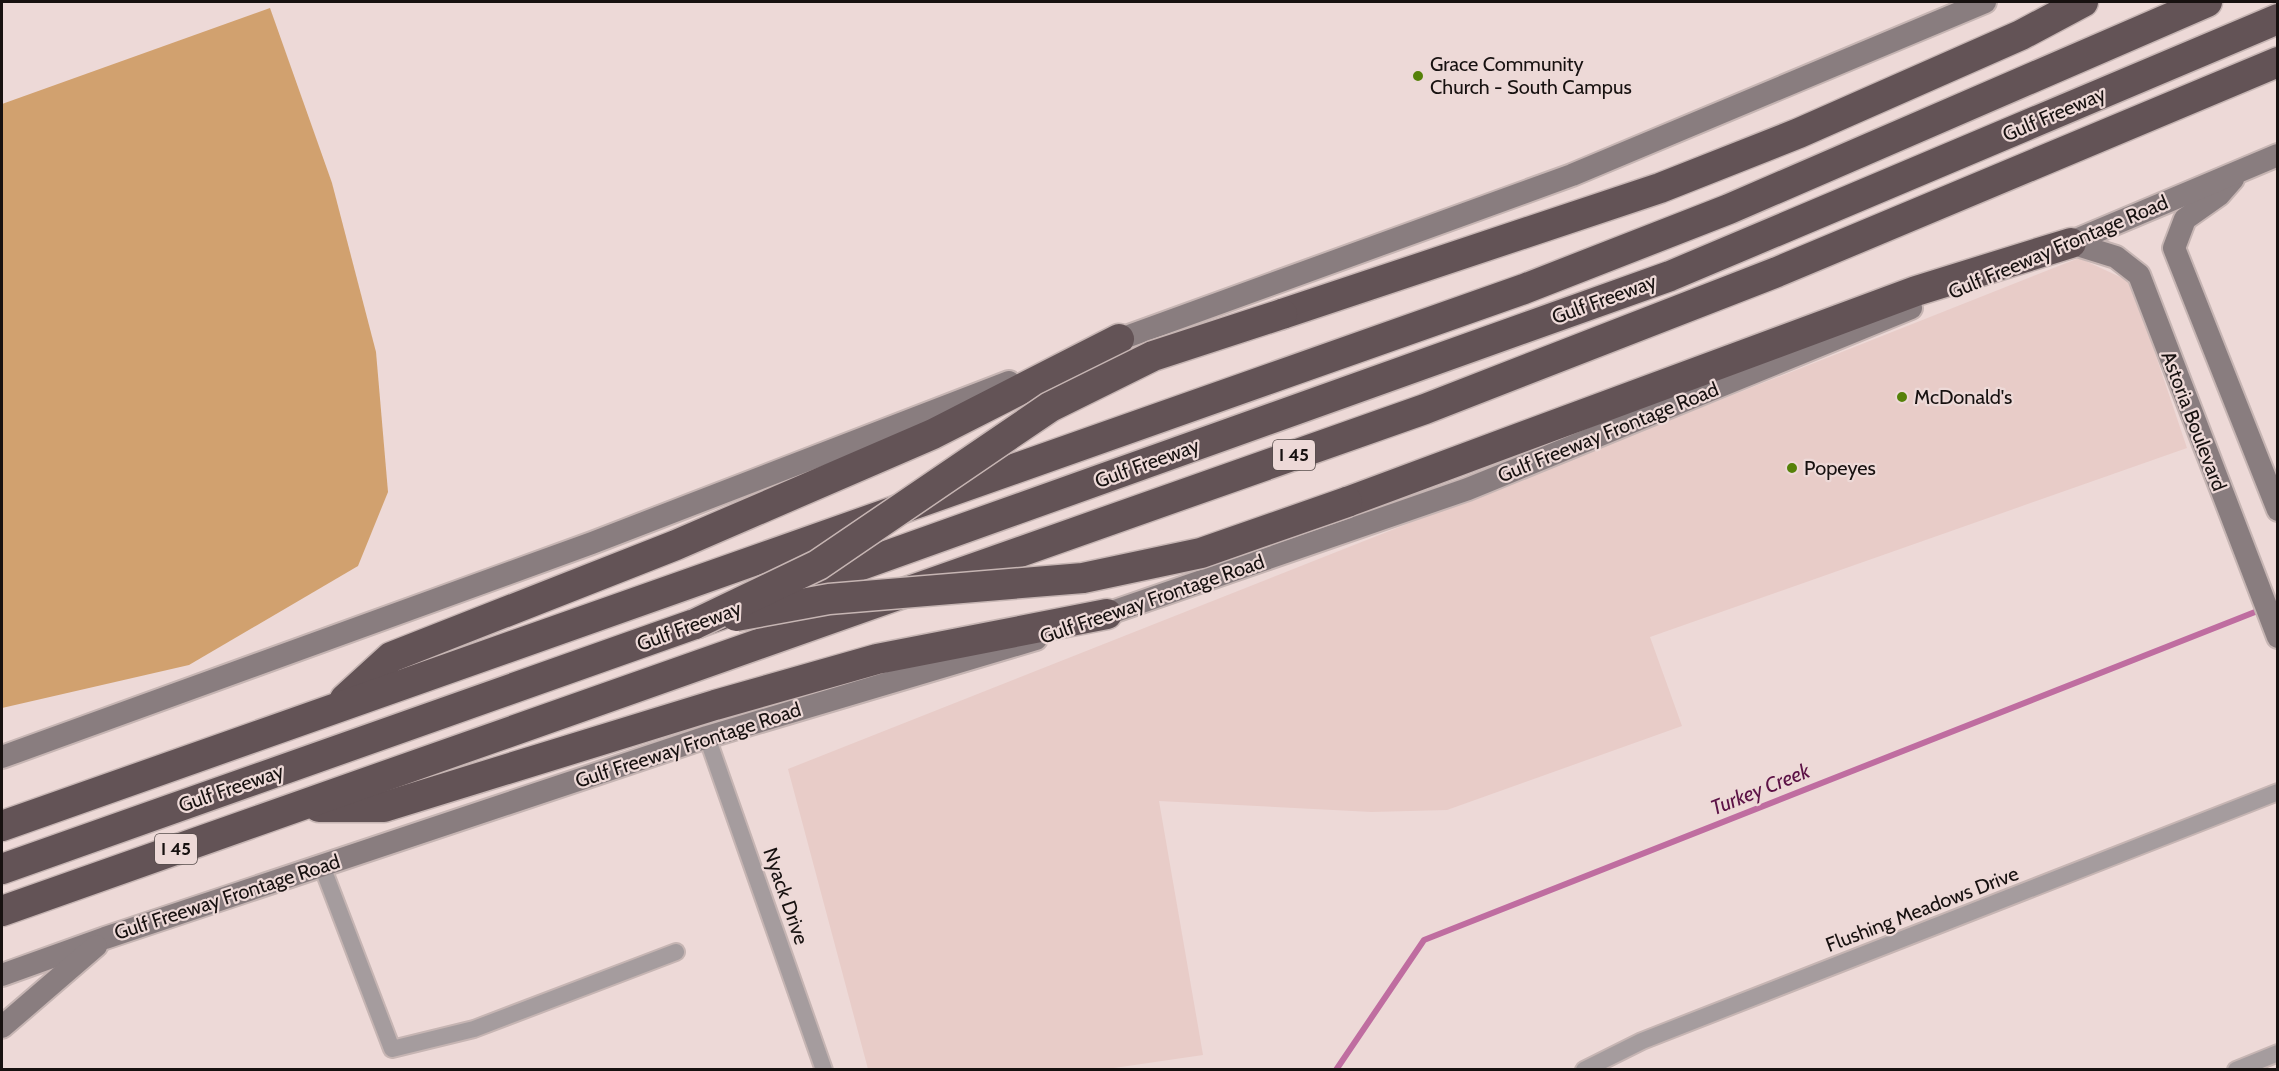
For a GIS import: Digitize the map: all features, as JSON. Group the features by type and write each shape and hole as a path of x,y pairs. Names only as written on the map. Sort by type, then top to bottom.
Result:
{"highway":[{"path":"695,624 818,565 1050,407 1153,357 1660,188 1799,133 2011,40 2083,2"},
{"name":"Gulf Freeway","path":"2,826 1524,289 1729,209 2207,2"},
{"name":"Gulf Freeway","path":"2,869 1670,276 2277,19"},
{"name":"Gulf Freeway","path":"2,910 1425,410 1777,272 2277,62"},
{"path":"695,624 829,599 1083,578 1201,553 1347,502 1916,291 2071,243"},
{"path":"334,709 391,657 676,545 933,434 1119,339"},
{"path":"295,807 384,807 715,705 877,659 1107,614"}],"main road":[{"path":"2,757 592,543 1119,339 1572,175 1984,2"},
{"name":"Gulf Freeway Frontage Road","path":"2,975 105,938 707,737 1008,649 1467,489 2071,243 2277,155"},
{"path":"2241,171 2218,195 2185,219 2174,248 2277,510"},
{"name":"Astoria Boulevard","path":"2071,243 2116,257 2139,276 2277,637"},
{"path":"2,745 36,745"},
{"path":"2,1028 105,938"}],"street":[{"name":"Nyack Drive","path":"707,737 824,1070"},
{"name":"Flushing Meadows Drive","path":"1584,1070 1642,1041 2277,792"},
{"path":"322,866 392,1049 474,1029 676,952"},
{"path":"2236,1070 2277,1053"}],"shaded area":[{"path":"270,8 332,183 376,352 388,492 358,566 189,665 2,708 2,104"},
{"path":"2079,258 2131,282 2187,448 1650,637 1682,726 1447,810 1372,812 1159,801 1203,1055 1107,1069 868,1069 788,769"}],"waterway":[{"name":"Turkey Creek","path":"1336,1070 1424,940 2255,612"}],"place":[{"name":"Grace Community Church - South Campus","path":"1418,76"},
{"name":"McDonald's","path":"1902,397"},
{"name":"Popeyes","path":"1792,468"}]}
